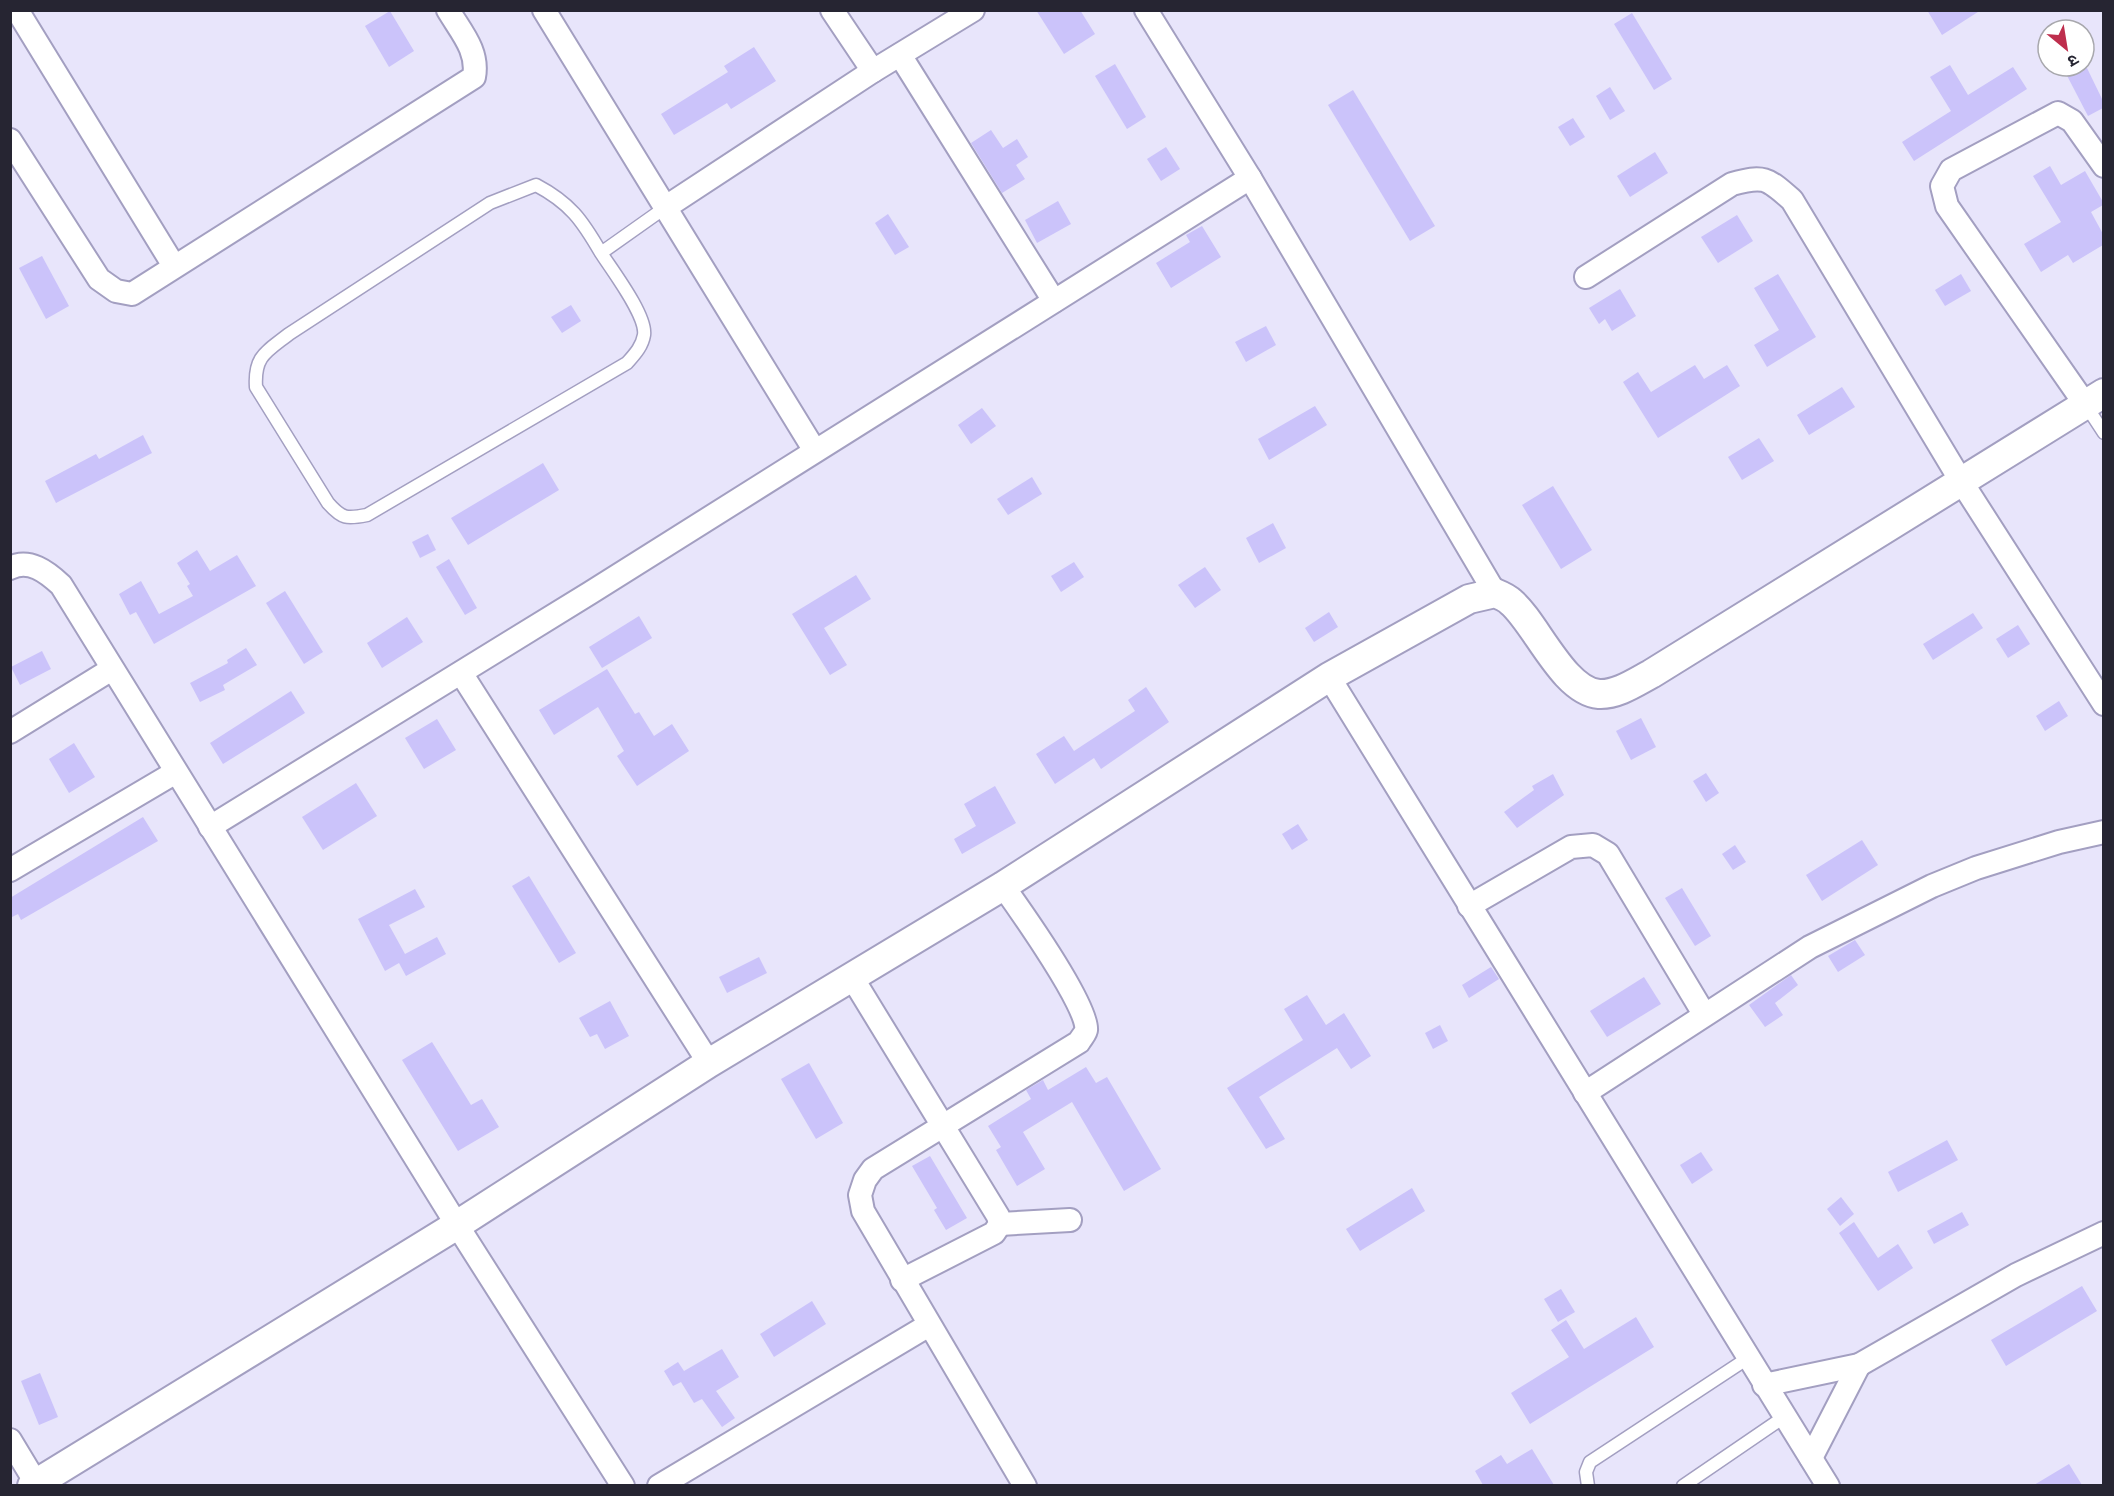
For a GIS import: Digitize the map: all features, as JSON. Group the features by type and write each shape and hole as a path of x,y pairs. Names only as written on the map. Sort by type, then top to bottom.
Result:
{"street":[{"path":"17,10 174,266"},
{"path":"10,140 99,279 116,291 132,294 474,77 477,63 470,44 448,10"},
{"path":"544,10 815,451"},
{"path":"832,10 873,71"},
{"path":"666,207 873,71 973,10"},
{"path":"1146,10 1250,178 1496,592 1512,602 1552,657 1582,687 1599,694 1619,690 1651,675 2094,398 1947,206 1942,186 1951,170 2058,112 2072,121 2103,166"},
{"path":"900,55 1054,301"},
{"path":"1586,277 1731,184 1755,177 1772,183 1792,200 1961,481 2103,704"},
{"path":"210,827 461,673 1250,178"},
{"path":"10,568 17,565 44,568 61,585 457,1225 623,1485"},
{"path":"10,1440 34,1484 457,1225 709,1063 853,979 1003,886 1329,677 1469,599 1496,592"},
{"path":"10,732 112,669"},
{"path":"461,673 709,1063"},
{"path":"1329,677 1764,1385 1828,1485"},
{"path":"10,870 176,772"},
{"path":"1584,1093 1810,947 1932,886 2060,842 2103,832"},
{"path":"1470,906 1571,847 1593,845 1608,854 1704,1014"},
{"path":"1003,886 1075,996 1085,1017 1086,1030 1079,1041 873,1170 865,1180 860,1195 864,1211 902,1280 1025,1485"},
{"path":"853,979 998,1216 1000,1224 994,1233 902,1280"},
{"path":"1000,1224 1070,1220"},
{"path":"1764,1385 1859,1365 2016,1275 2103,1233"},
{"path":"659,1485 929,1325"},
{"path":"1811,1458 1859,1365"}],"lane":[{"path":"536,185 561,198 584,225 601,253 642,321 644,334 639,349 627,363 367,515 351,518 338,515 328,503 256,387 255,369 261,356 299,327 490,203 513,192 536,185"},
{"path":"601,253 666,207"},
{"path":"2094,398 2103,433"},
{"path":"1588,1485 1586,1472 1590,1462 1748,1358"},
{"path":"1683,1485 1784,1417"}],"building":[{"path":"1036,10 1080,10 1095,34 1064,54"},
{"path":"1927,10 1981,10 1942,35"},
{"path":"390,11 414,51 389,67 365,26"},
{"path":"1632,13 1672,79 1654,90 1614,24"},
{"path":"754,47 776,81 731,109 727,103 674,135 661,114 728,72 724,66"},
{"path":"1115,64 1146,117 1127,129 1095,76"},
{"path":"1950,65 1968,95 2013,67 2027,89 1914,161 1902,142 1951,111 1930,77"},
{"path":"2068,78 2092,78 2103,101 2103,108 2088,116"},
{"path":"1610,87 1625,111 1610,120 1596,96"},
{"path":"1353,90 1435,226 1410,241 1328,105"},
{"path":"1573,118 1585,137 1570,146 1558,127"},
{"path":"991,130 1003,148 1017,139 1028,157 1016,165 1025,179 1002,193 971,143"},
{"path":"1166,147 1180,169 1161,181 1147,159"},
{"path":"1655,152 1668,173 1630,197 1617,176"},
{"path":"2050,166 2061,185 2085,171 2103,202 2103,205 2091,212 2103,234 2103,245 2073,263 2068,255 2041,272 2024,244 2061,222 2033,176"},
{"path":"1058,201 1071,224 1037,243 1025,220"},
{"path":"888,214 909,247 895,255 875,223"},
{"path":"1737,215 1753,241 1718,263 1701,237"},
{"path":"1202,226 1221,257 1171,288 1156,263 1190,242 1186,235"},
{"path":"42,256 69,306 46,319 19,268"},
{"path":"1778,274 1816,337 1767,367 1754,345 1779,330 1754,288"},
{"path":"1961,274 1971,291 1945,306 1935,290"},
{"path":"1620,289 1636,316 1612,331 1605,319 1599,324 1589,308"},
{"path":"571,305 581,321 562,333 551,317"},
{"path":"1266,326 1276,345 1246,362 1235,342"},
{"path":"1695,365 1704,379 1727,365 1740,386 1658,438 1623,382 1638,372 1651,392"},
{"path":"1842,387 1855,407 1809,435 1797,415"},
{"path":"1315,406 1327,425 1269,460 1258,439"},
{"path":"982,408 996,426 971,444 958,425"},
{"path":"143,435 152,453 56,503 45,481 96,454 99,459"},
{"path":"1759,438 1774,461 1742,480 1728,457"},
{"path":"543,463 559,490 468,545 451,518"},
{"path":"1032,477 1042,494 1008,515 997,499"},
{"path":"1553,486 1592,550 1561,569 1522,505"},
{"path":"1273,523 1286,548 1259,563 1246,538"},
{"path":"428,534 436,550 420,558 412,542"},
{"path":"197,550 210,571 237,555 256,586 154,644 136,612 130,615 119,594 141,581 159,614 193,596 187,586 190,584 177,563"},
{"path":"449,559 477,608 465,615 436,567"},
{"path":"1074,562 1084,577 1061,592 1051,576"},
{"path":"1205,567 1221,590 1195,608 1178,585"},
{"path":"856,575 871,599 824,628 847,665 830,675 792,614"},
{"path":"285,591 323,652 304,664 266,603"},
{"path":"1329,612 1338,627 1314,642 1305,628"},
{"path":"1973,613 1983,628 1933,660 1923,644"},
{"path":"639,616 652,638 602,668 589,647"},
{"path":"407,617 423,642 382,668 367,643"},
{"path":"2018,625 2030,644 2008,658 1996,639"},
{"path":"246,648 257,665 223,685 225,690 200,702 190,683 228,663 227,660"},
{"path":"42,651 51,669 20,685 11,667"},
{"path":"607,669 635,714 639,712 654,736 672,724 689,751 637,786 617,756 624,751 598,707 554,735 539,710"},
{"path":"1146,687 1169,722 1101,769 1094,758 1055,784 1036,754 1064,736 1074,751 1135,711 1128,700"},
{"path":"291,691 305,713 223,764 210,743"},
{"path":"2059,701 2068,716 2045,731 2036,716"},
{"path":"1641,718 1656,747 1631,760 1616,731"},
{"path":"437,719 456,750 424,769 405,738"},
{"path":"74,743 95,777 69,793 49,759"},
{"path":"1706,773 1719,793 1706,802 1693,781"},
{"path":"1553,774 1564,795 1517,828 1504,812 1534,790 1532,786"},
{"path":"356,783 377,816 323,850 302,817"},
{"path":"995,786 1016,823 962,854 954,839 976,826 964,804"},
{"path":"143,817 158,841 21,920 18,914 10,918 10,898"},
{"path":"1298,824 1308,840 1292,850 1282,834"},
{"path":"1862,840 1878,865 1822,901 1806,875"},
{"path":"1735,845 1746,862 1733,870 1722,854"},
{"path":"529,876 576,953 559,963 512,886"},
{"path":"1682,888 1711,936 1695,946 1665,898"},
{"path":"415,889 425,907 389,925 405,954 437,937 446,954 406,976 399,963 385,971 358,919"},
{"path":"1855,940 1865,955 1838,972 1828,956"},
{"path":"759,957 767,973 727,993 719,977"},
{"path":"1491,967 1499,979 1469,998 1462,985"},
{"path":"1791,975 1798,985 1775,1003 1783,1015 1765,1027 1749,1005"},
{"path":"1644,977 1661,1004 1607,1037 1590,1011"},
{"path":"1307,995 1326,1025 1344,1013 1371,1056 1351,1069 1337,1048 1259,1097 1285,1139 1266,1149 1227,1088 1303,1040 1284,1009"},
{"path":"610,1001 629,1036 605,1049 597,1034 590,1037 579,1018"},
{"path":"1440,1025 1448,1041 1433,1049 1425,1033"},
{"path":"432,1042 471,1105 482,1099 499,1127 458,1151 402,1060"},
{"path":"809,1063 843,1123 816,1139 781,1079"},
{"path":"1086,1067 1096,1083 1107,1077 1161,1169 1124,1191 1072,1102 1023,1132 1045,1169 1017,1186 996,1150 1001,1147 988,1126 1031,1099 1026,1090 1043,1080 1048,1090"},
{"path":"1947,1140 1958,1160 1898,1192 1888,1172"},
{"path":"1701,1152 1713,1170 1692,1184 1680,1165"},
{"path":"930,1156 967,1218 946,1230 934,1210 937,1208 912,1166"},
{"path":"1412,1188 1425,1211 1360,1251 1346,1229"},
{"path":"1841,1197 1854,1214 1840,1226 1827,1209"},
{"path":"1962,1212 1969,1225 1934,1244 1927,1231"},
{"path":"1854,1222 1878,1258 1898,1244 1913,1268 1878,1291 1839,1233"},
{"path":"2082,1286 2097,1311 2006,1366 1991,1340"},
{"path":"1561,1289 1575,1312 1558,1322 1544,1299"},
{"path":"812,1301 826,1324 774,1357 760,1334"},
{"path":"1636,1317 1654,1347 1530,1424 1511,1393 1569,1357 1551,1330 1566,1320 1584,1349"},
{"path":"722,1349 739,1377 716,1391 735,1418 722,1427 702,1399 694,1403 681,1382 673,1386 664,1371 678,1362 684,1371"},
{"path":"40,1373 58,1417 39,1425 21,1381"},
{"path":"1532,1449 1554,1485 1483,1485 1475,1471 1501,1455 1507,1464"},
{"path":"2069,1464 2082,1485 2034,1485"}]}
